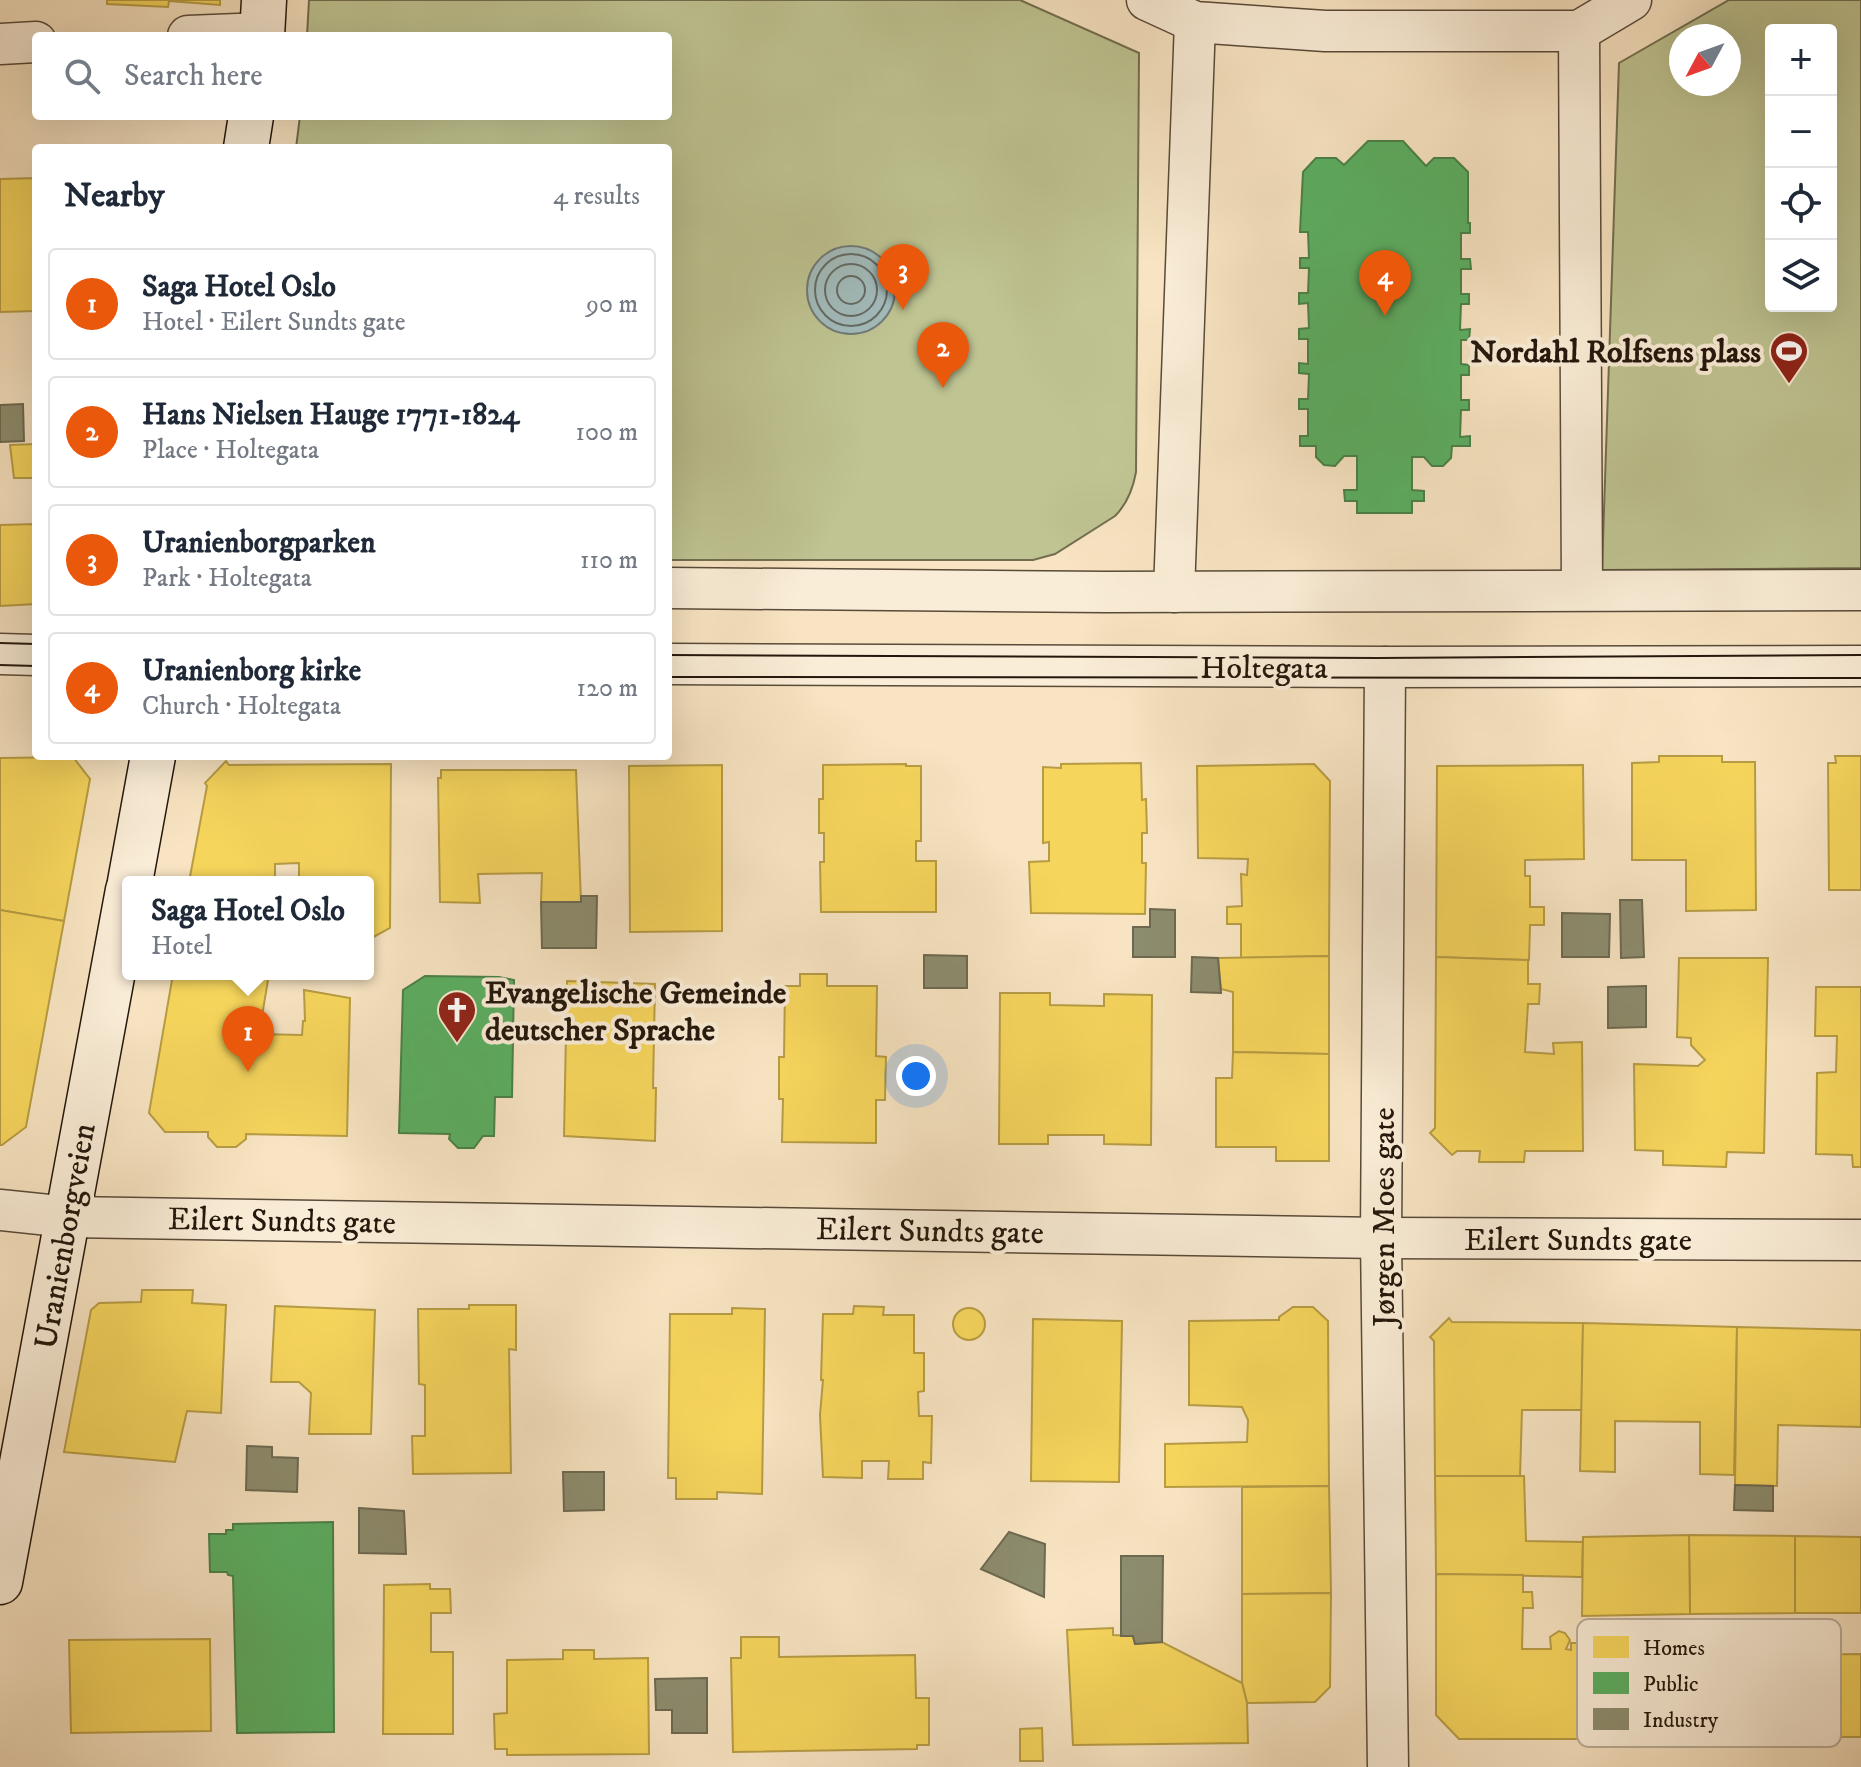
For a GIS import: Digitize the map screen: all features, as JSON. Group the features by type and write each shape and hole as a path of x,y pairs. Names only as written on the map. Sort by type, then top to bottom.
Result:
{"street":[{"path":"1147,0 1195,22 1298,31 1579,31 1631,0"},
{"path":"1174,592 1195,22"},
{"path":"211,32 263,23"},
{"path":"1579,31 1582,589"},
{"path":"0,44 32,42"},
{"path":"247,144 250,120"},
{"path":"672,588 1174,592 1861,590"},
{"path":"0,654 32,655"},
{"name":"Holtegata","path":"672,664 1861,666"},
{"name":"Jørgen Moes gate","path":"1385,667 1381,1238 1388,1767"},
{"path":"131,876 152,760"},
{"name":"Uranienborgveien","path":"0,1582 122,923"},
{"name":"Eilert Sundts gate","path":"0,1210 68,1217 1381,1238 1861,1240"}],"green space":[{"path":"309,0 1020,0 1139,53 1136,472 1126,501 1115,516 1055,554 1033,560 672,560 672,144 296,144 300,120 672,120 672,32 307,32"},
{"path":"1729,0 1861,0 1861,568 1602,570 1619,63 1669,34 1669,96 1741,96 1741,24 1687,24"}],"water":[{"path":"851,246 868,250 882,259 891,273 895,290 891,307 882,321 868,330 851,334 834,330 820,321 811,307 807,290 811,273 820,259 834,250"}],"building: Homes":[{"path":"107,0 220,0 220,5 169,1 168,7 107,4"},
{"path":"32,178 32,311 0,312 0,179"},
{"path":"32,444 32,478 14,478 10,445"},
{"path":"32,524 32,604 0,606 0,525"},
{"path":"1659,756 1722,756 1722,762 1755,762 1756,910 1686,911 1686,860 1632,860 1632,763 1659,762"},
{"path":"1835,756 1861,756 1861,890 1829,890 1828,763 1836,763"},
{"path":"0,758 75,760 90,779 64,921 0,910"},
{"path":"226,761 229,765 391,764 390,928 374,937 374,876 299,876 299,863 275,864 275,876 190,876 207,786 205,783"},
{"path":"1141,763 1147,833 1142,833 1142,863 1146,863 1145,914 1031,913 1029,862 1049,861 1049,842 1043,843 1043,767"},
{"path":"1314,764 1330,781 1329,956 1241,958 1241,924 1227,924 1227,907 1242,906 1241,874 1247,875 1248,859 1198,858 1197,766"},
{"path":"722,765 722,931 630,932 629,766"},
{"path":"823,765 921,766 921,841 916,841 916,861 936,861 936,912 821,912 820,862 824,862 824,833 819,833 819,799 823,799"},
{"path":"1583,765 1584,859 1525,860 1525,876 1530,876 1530,907 1544,907 1544,925 1530,925 1529,960 1436,957 1437,766"},
{"path":"441,770 576,770 581,902 541,902 542,873 478,874 480,903 440,902 438,778 441,778"},
{"path":"0,910 64,921 26,1127 2,1145 0,1145"},
{"path":"1329,956 1329,1054 1233,1052 1233,992 1221,989 1218,958"},
{"path":"1436,957 1528,960 1528,984 1540,984 1539,1004 1528,1004 1525,1052 1554,1054 1553,1043 1582,1042 1583,1151 1525,1151 1524,1162 1479,1162 1480,1151 1457,1151 1452,1155 1430,1133 1435,1128"},
{"path":"1679,958 1768,958 1764,1153 1727,1152 1726,1167 1663,1165 1663,1151 1635,1150 1634,1064 1698,1066 1705,1060 1691,1045 1691,1038 1677,1037"},
{"path":"800,974 827,974 827,986 877,986 876,1056 886,1057 885,1100 876,1100 876,1143 782,1142 783,1099 779,1099 779,1057 784,1057 785,986 800,986"},
{"path":"172,980 268,980 259,1034 302,1035 304,990 350,998 347,1136 246,1134 246,1139 236,1147 217,1147 208,1137 208,1132 165,1132 149,1113"},
{"path":"567,981 655,984 655,1141 564,1136"},
{"path":"1816,987 1861,987 1861,1167 1853,1167 1852,1155 1816,1154 1817,1073 1836,1072 1837,1036 1815,1036"},
{"path":"1000,993 1050,993 1050,1005 1104,1006 1104,994 1152,995 1151,1145 1104,1144 1104,1135 1048,1135 1048,1144 999,1144"},
{"path":"1233,1052 1329,1054 1329,1161 1276,1161 1276,1147 1216,1147 1216,1078 1232,1078"},
{"path":"142,1290 193,1290 192,1303 226,1305 221,1413 187,1411 175,1462 64,1452 91,1310 99,1303 141,1302"},
{"path":"469,1305 516,1305 516,1350 509,1349 511,1473 413,1474 412,1436 425,1436 425,1385 419,1384 418,1309 469,1309"},
{"path":"275,1306 375,1310 371,1434 309,1434 311,1393 299,1382 271,1382"},
{"path":"854,1306 884,1307 883,1315 914,1315 914,1353 924,1353 924,1391 918,1392 919,1416 932,1416 931,1463 923,1462 923,1479 888,1479 889,1461 862,1461 862,1478 823,1477 820,1415 823,1314 853,1314"},
{"path":"1293,1307 1313,1307 1328,1321 1329,1486 1165,1487 1165,1444 1247,1442 1248,1420 1242,1407 1189,1405 1189,1321 1279,1320"},
{"path":"732,1308 765,1309 762,1494 717,1492 717,1499 676,1499 676,1478 668,1478 670,1314 732,1314"},
{"path":"969,1308 980,1313 985,1324 980,1335 969,1340 958,1335 953,1324 958,1313"},
{"path":"1449,1318 1452,1322 1583,1323 1582,1410 1522,1410 1520,1476 1435,1476 1434,1341 1430,1337"},
{"path":"1033,1319 1122,1321 1119,1482 1031,1481"},
{"path":"1583,1323 1737,1327 1734,1475 1700,1474 1700,1422 1615,1421 1615,1472 1580,1471"},
{"path":"1737,1327 1861,1330 1861,1427 1778,1425 1777,1486 1735,1485"},
{"path":"1435,1476 1524,1476 1526,1541 1583,1542 1582,1577 1436,1574"},
{"path":"1329,1486 1331,1593 1242,1594 1242,1487"},
{"path":"1689,1535 1795,1536 1795,1613 1690,1614"},
{"path":"1689,1535 1690,1614 1582,1616 1583,1537"},
{"path":"1795,1536 1861,1537 1861,1613 1795,1613"},
{"path":"1436,1574 1523,1575 1523,1592 1532,1592 1533,1608 1523,1608 1522,1649 1551,1649 1550,1637 1559,1631 1570,1640 1566,1649 1571,1650 1571,1643 1577,1643 1577,1739 1459,1739 1436,1715"},
{"path":"430,1584 430,1589 450,1589 451,1613 431,1613 431,1652 453,1652 453,1734 383,1734 384,1585"},
{"path":"1331,1593 1330,1687 1315,1702 1247,1703 1242,1683 1242,1594"},
{"path":"1113,1628 1113,1635 1133,1636 1135,1644 1162,1642 1242,1683 1247,1703 1248,1743 1073,1745 1067,1630"},
{"path":"741,1637 779,1637 779,1657 915,1655 916,1698 929,1698 929,1745 917,1745 917,1749 733,1752 731,1658 741,1658"},
{"path":"210,1639 211,1731 71,1733 69,1640"},
{"path":"563,1650 594,1650 594,1659 648,1658 649,1754 507,1755 507,1749 495,1749 494,1714 507,1713 507,1660 563,1659"},
{"path":"1841,1654 1861,1654 1861,1737 1841,1737"},
{"path":"1042,1728 1043,1761 1020,1761 1020,1729"}],"building: Public":[{"path":"1368,141 1403,141 1426,166 1434,158 1454,158 1468,172 1470,233 1461,233 1461,259 1470,259 1471,269 1461,269 1461,294 1469,294 1469,304 1461,304 1460,330 1470,329 1469,340 1461,340 1461,364 1469,365 1469,375 1461,375 1461,400 1469,400 1469,410 1461,410 1460,437 1470,436 1470,446 1452,446 1451,458 1443,466 1432,466 1424,457 1412,457 1412,490 1424,491 1424,501 1412,501 1412,513 1357,513 1357,501 1345,501 1344,490 1357,490 1357,456 1344,456 1335,466 1324,465 1316,457 1316,446 1300,446 1300,436 1308,436 1308,409 1299,409 1299,399 1308,399 1309,374 1299,373 1299,363 1308,364 1308,339 1299,339 1299,329 1309,328 1308,303 1299,304 1299,293 1308,293 1309,268 1300,268 1300,258 1309,258 1308,232 1300,232 1303,172 1316,158 1336,158 1344,165"},
{"name":"Evangelische Gemeinde deutscher Sprache","path":"425,976 514,980 512,1097 495,1097 494,1136 483,1136 474,1148 458,1148 449,1139 450,1134 399,1133 403,990"},
{"path":"333,1522 334,1732 237,1733 233,1576 227,1572 210,1572 209,1534 226,1534 226,1530 233,1530 233,1524"}],"building: Industry":[{"path":"23,404 24,441 0,442 0,405"},
{"path":"581,896 597,896 596,948 542,948 541,902 581,902"},
{"path":"1620,900 1642,900 1644,957 1621,958"},
{"path":"1150,909 1175,910 1175,957 1133,957 1133,927 1150,927"},
{"path":"1562,913 1610,914 1609,957 1562,957"},
{"path":"924,955 967,956 967,988 924,988"},
{"path":"1192,957 1218,958 1221,993 1191,992"},
{"path":"1646,986 1646,1027 1608,1028 1608,987"},
{"path":"247,1446 272,1447 272,1457 298,1458 297,1492 246,1490"},
{"path":"563,1472 604,1472 604,1510 564,1511"},
{"path":"1735,1485 1773,1486 1773,1511 1734,1510"},
{"path":"359,1508 404,1511 406,1554 359,1553"},
{"path":"1009,1532 1045,1544 1044,1597 981,1569"},
{"path":"1121,1556 1163,1556 1162,1642 1135,1644 1133,1636 1121,1636"},
{"path":"707,1678 707,1733 672,1733 672,1710 656,1710 655,1679"}],"tram line":[{"path":"0,643 32,644"},
{"path":"672,655 1378,658 1861,655"},
{"path":"0,665 32,666"},
{"path":"672,677 1861,678"}],"place":[{"name":"Uranienborgparken","path":"903,310"},
{"name":"Uranienborg kirke","path":"1385,316"},
{"name":"Nordahl Rolfsens plass","path":"1789,385"},
{"name":"Hans Nielsen Hauge 1771-1824","path":"943,388"},
{"name":"Evangelische Gemeinde deutscher Sprache","path":"457,1044"},
{"name":"Saga Hotel Oslo","path":"248,1072"}]}
